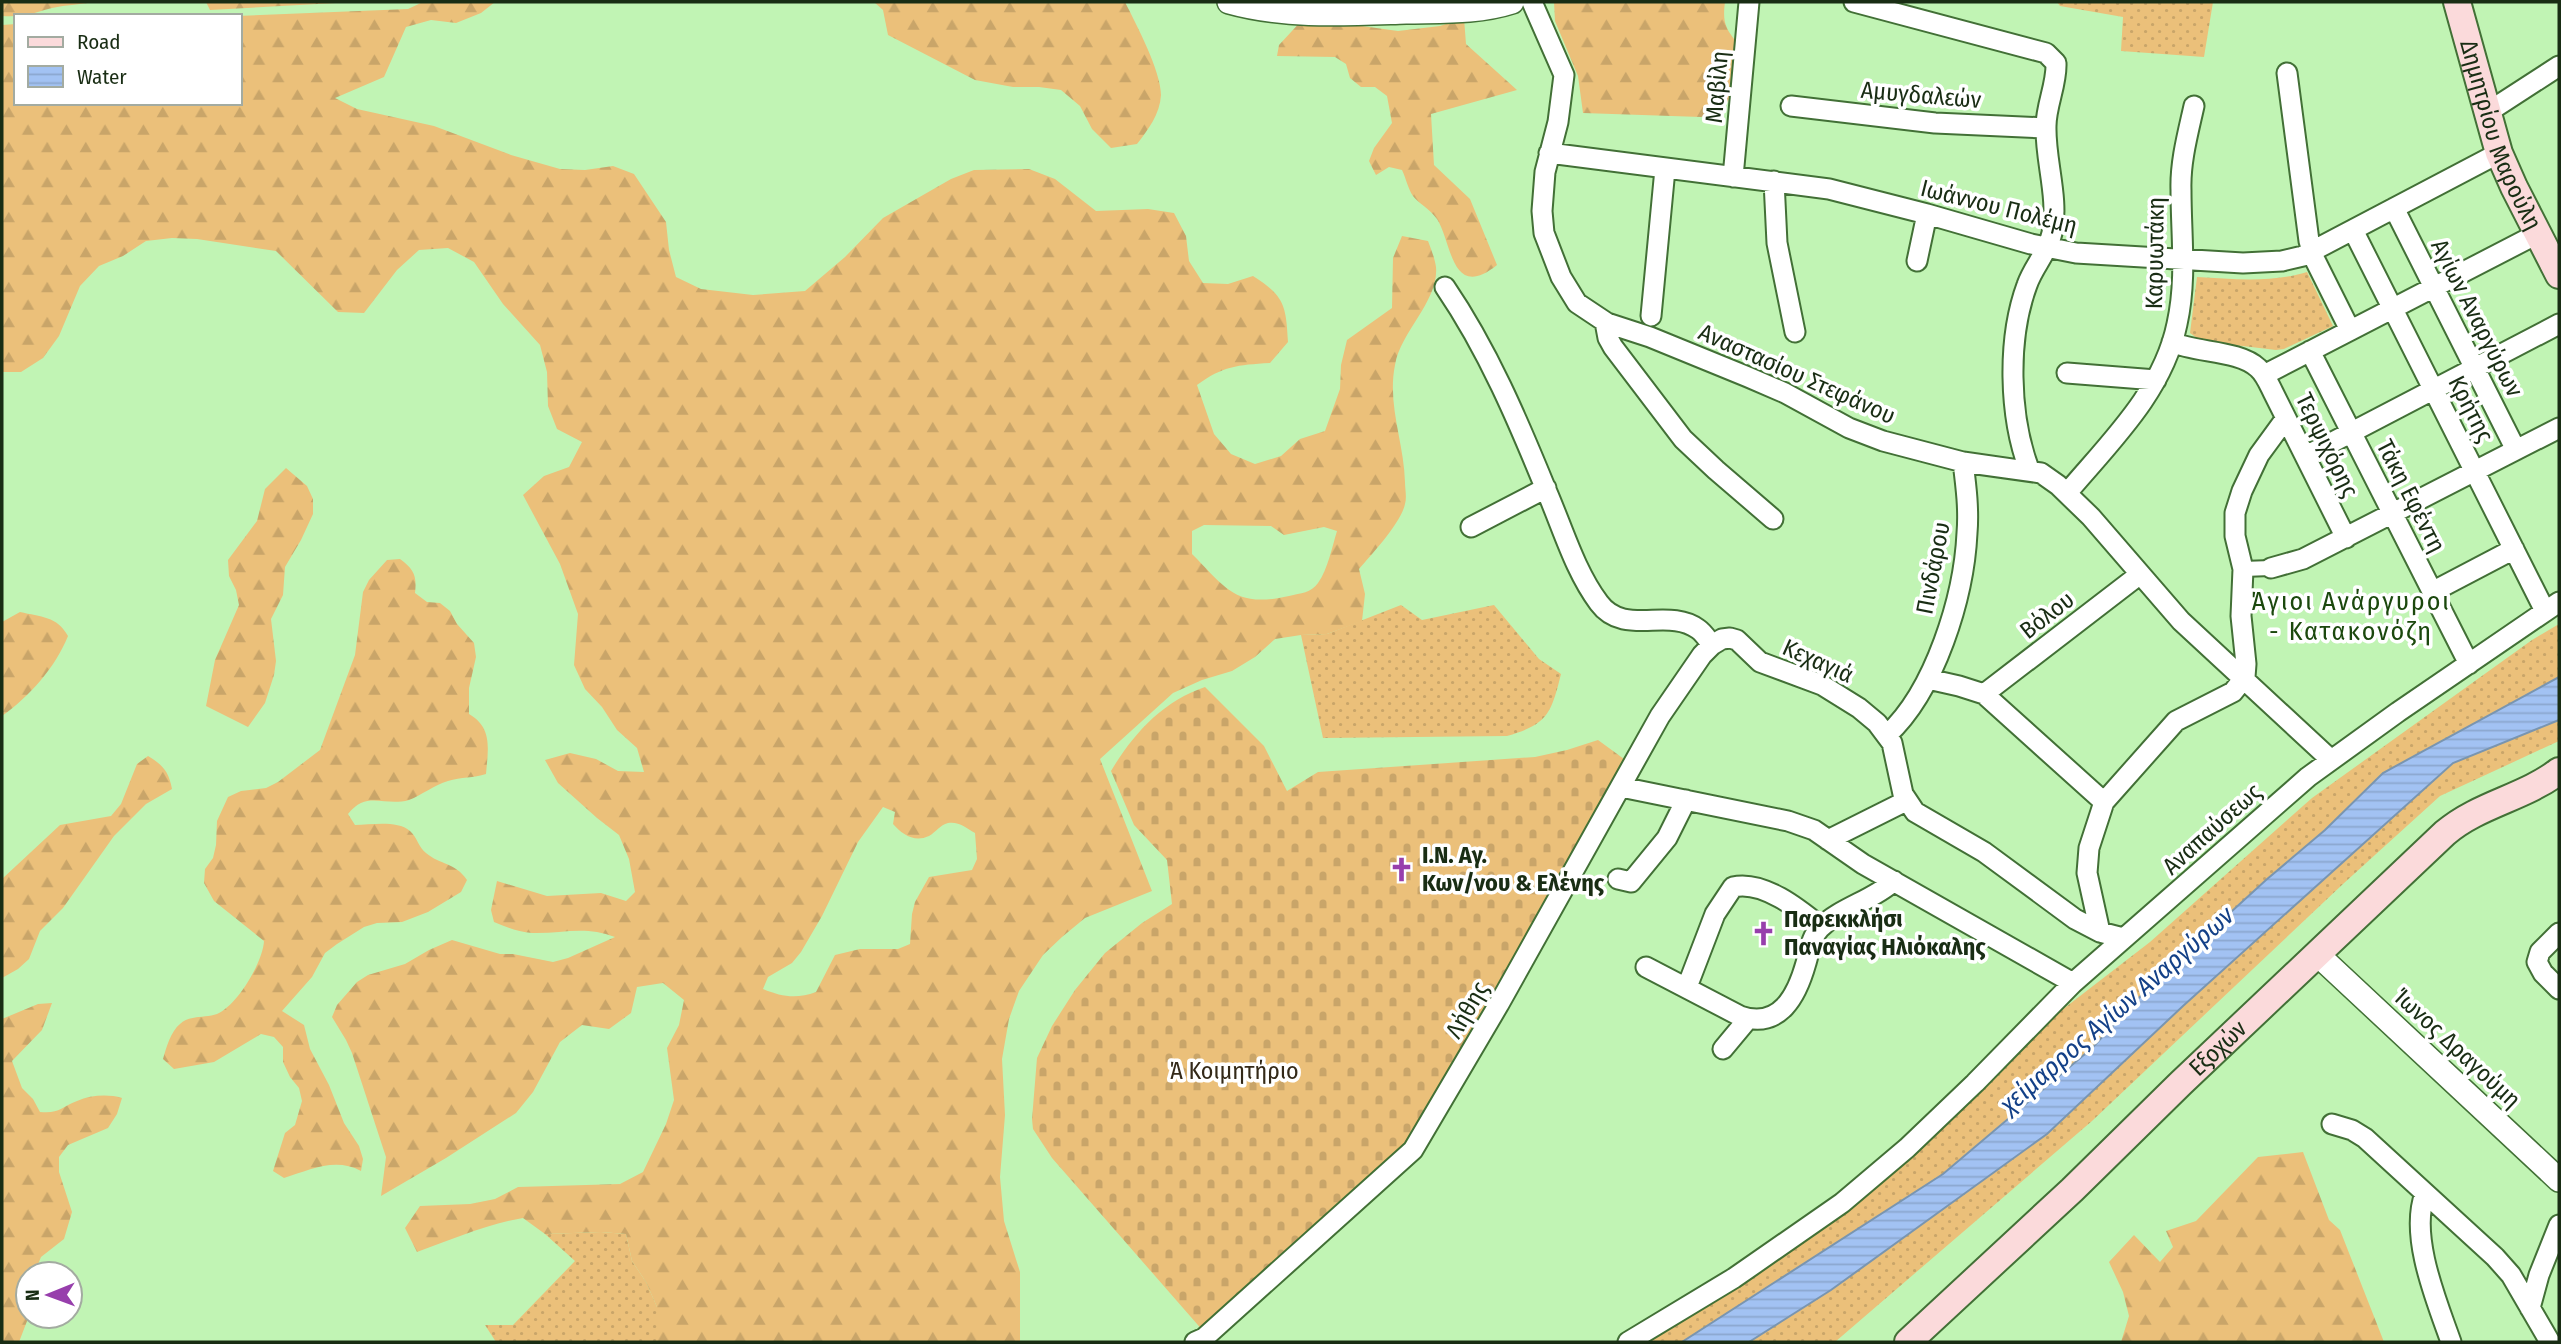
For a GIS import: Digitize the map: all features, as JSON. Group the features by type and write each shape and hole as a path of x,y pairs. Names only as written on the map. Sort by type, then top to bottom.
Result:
{"main road":[{"name":"Δημητρίου Μαρούλη","path":"2457,2 2499,153 2537,234 2557,266"},
{"name":"Εξοχών","path":"1908,1342 2451,828 2476,812 2555,779"}],"street":[{"path":"1229,2 1273,11 1312,13 1433,7 1486,9 1512,2"},
{"name":"Αναστασίου Στεφάνου","path":"1532,2 1564,75 1558,122 1549,153 1542,211 1545,240 1572,297 1605,322 1650,337 1769,386 1862,433 1913,450 1963,462 1994,468 2029,469 2045,475 2104,530 2139,575 2181,621 2330,759"},
{"name":"Μαβίλη","path":"1733,177 1749,2"},
{"path":"1854,2 2046,53 2053,58 2056,68 2048,103 2046,128 2053,212 2052,232 2030,276 2023,297 2014,369 2016,427 2029,469"},
{"path":"2488,112 2559,66"},
{"path":"2287,73 2304,213 2312,252 2350,330"},
{"name":"Αμυγδαλεών","path":"1791,106 1935,123 2046,128"},
{"name":"Καρυωτάκη","path":"2067,493 2138,408 2155,380 2172,342 2181,303 2184,260 2181,173 2194,106"},
{"name":"Ιωάννου Πολέμη","path":"1549,153 1829,189 2046,248 2076,253 2268,263 2312,252 2499,153"},
{"path":"1651,316 1665,169"},
{"path":"1774,181 1777,243 1795,332"},
{"name":"Αγίων Αναργύρων","path":"2394,208 2516,450"},
{"path":"1917,261 1927,214"},
{"name":"Κρήτης","path":"2353,230 2514,549 2552,606"},
{"path":"2172,342 2245,360 2264,375 2537,234"},
{"path":"1445,286 1504,391 1582,575 1607,612 1621,619 1685,624 1697,628 1712,645"},
{"path":"1605,322 1613,347 1670,424 1699,454 1773,519"},
{"path":"2306,456 2559,324"},
{"name":"Τάκη Εφέντη","path":"2309,351 2469,664"},
{"path":"2067,373 2155,380"},
{"name":"Τερψιχόρης","path":"2264,375 2346,538"},
{"path":"2100,932 2087,873 2094,830 2104,802 2176,722 2230,694 2244,679 2246,664 2241,607 2243,569 2234,530 2236,507 2265,444 2286,418"},
{"path":"2243,569 2271,568 2296,562 2559,428"},
{"name":"Πινδάρου","path":"1887,735 1905,717 1928,680 1951,617 1965,556 1968,502 1963,462"},
{"path":"1471,527 1546,488"},
{"path":"2432,592 2514,549"},
{"name":"Βόλου","path":"1984,694 2139,575"},
{"name":"Αναπαύσεως","path":"1628,1342 1746,1270 1867,1183 1907,1149 1975,1083 2073,983 2330,759 2552,606"},
{"name":"Κεχαγιά","path":"1712,645 1725,638 1737,640 1760,662 1811,680 1840,695 1869,716 1887,735 1894,748 1906,801"},
{"name":"Λήθης","path":"1195,1342 1204,1338 1413,1150 1672,698 1712,645"},
{"path":"1928,680 1959,685 1984,694 2104,802"},
{"path":"1621,787 1796,823 2073,983"},
{"path":"1618,879 1631,882 1667,838 1686,800"},
{"path":"1828,840 1906,801 1915,812 1983,852 2068,915 2100,932 2123,938"},
{"path":"1646,968 1748,1019 1768,1018 1787,1005 1800,980 1812,939 1821,927 1876,895 1894,881"},
{"path":"1686,987 1715,914 1733,887 1741,886 1777,895 1821,927"},
{"path":"2559,933 2540,952 2537,962 2543,974 2559,989"},
{"name":"Ίωνος Δραγούμη","path":"2318,955 2559,1180"},
{"path":"1723,1049 1748,1019"},
{"path":"2332,1124 2352,1130 2365,1138 2502,1264 2550,1342"},
{"path":"2425,1194 2420,1214 2422,1242 2451,1342"},
{"path":"2530,1308 2539,1275 2559,1226"}],"green space":[{"path":"2,2 97,2 57,7 31,14 2,16"},
{"path":"206,2 354,2 210,10"},
{"path":"423,2 495,2 481,13 456,23 431,20 406,27 384,77 335,98 357,109 434,126 511,155 560,169 585,170 613,166 634,174 666,222 676,277 701,289 753,295 805,291 845,257 883,218 951,179 974,170 1029,169 1055,179 1096,211 1148,209 1174,213 1186,236 1189,261 1203,283 1228,284 1253,276 1272,290 1282,303 1288,342 1270,363 1231,368 1197,385 1214,434 1231,454 1255,464 1281,456 1300,439 1325,431 1340,389 1341,365 1347,340 1392,308 1393,258 1402,236 1428,241 1436,267 1432,292 1404,340 1393,380 1394,409 1404,467 1406,501 1392,529 1359,569 1365,594 1362,621 1327,634 1275,639 1255,657 1232,671 1173,693 1100,759 1152,891 1085,918 1062,937 1043,955 1019,991 1009,1019 1002,1059 1005,1115 1000,1177 1004,1221 1020,1272 1020,1342 657,1342 657,1307 646,1282 632,1261 626,1234 545,1234 523,1218 483,1228 417,1252 405,1228 420,1206 470,1204 495,1199 518,1187 620,1184 643,1172 666,1124 674,1100 667,1048 679,1025 684,1000 663,983 637,987 631,1013 609,1029 582,1025 560,1042 533,1092 516,1113 381,1196 386,1157 352,1053 332,1017 337,1005 357,982 368,975 405,964 452,940 500,954 553,962 615,937 593,931 543,933 512,929 494,922 491,910 497,881 547,896 601,893 626,901 635,892 629,859 619,835 558,783 545,760 570,753 596,759 618,771 644,772 637,748 617,730 602,707 585,689 574,665 578,614 560,564 523,495 544,476 569,467 582,442 557,429 548,406 547,372 540,345 503,304 474,262 448,248 419,250 397,270 364,313 338,312 276,251 197,239 146,241 123,256 99,266 80,286 59,336 43,358 21,372 2,372 2,25 14,24 14,105 242,105 242,16 408,9","holes":["1204,525 1271,526 1284,535 1324,527 1337,531 1327,565 1309,591 1271,599 1244,597 1224,586 1192,554 1192,531","883,807 895,812 893,824 913,838 929,836 948,823 962,825 975,833 977,859 972,870 929,877 915,902 910,944 898,949 860,949 835,955 816,992 790,996 763,989 768,977 792,963 801,952 858,842"]},
{"path":"874,2 1125,2 1157,73 1161,95 1156,115 1137,144 1111,148 1092,129 1080,106 1061,90 1013,87 975,80 888,35 883,10"},
{"path":"1554,2 1725,2 1726,25 1737,45 1735,80 1729,100 1723,108 1701,117 1583,113 1578,76 1555,21"},
{"path":"2057,2 2213,2 2204,57 2121,51 2123,17 2060,6"},
{"path":"1304,18 1398,31 1440,26 1464,18 1466,44 1517,90 1431,114 1434,165 1470,199 1497,265 1482,275 1470,277 1462,273 1455,264 1437,219 1413,196 1402,170 1389,167 1376,175 1369,161 1374,148 1392,123 1387,96 1375,87 1361,87 1350,78 1346,64 1335,57 1277,56 1279,45"},
{"path":"2307,272 2333,326 2284,349 2276,350 2201,341 2190,333 2197,277 2266,279"},
{"path":"286,468 307,486 313,499 313,514 285,567 283,595 271,619 276,661 274,675 265,703 248,727 206,706 215,660 239,605 229,576 228,560 257,521 265,489"},
{"path":"400,559 414,573 415,593 427,602 440,603 450,611 457,624 474,643 476,657 469,688 469,714 482,726 487,740 486,774 448,781 409,800 362,803 348,814 355,825 384,824 405,828 412,833 426,853 458,870 467,880 461,892 428,912 402,922 377,923 364,927 337,944 325,953 312,977 282,1011 304,1025 310,1049 363,1159 361,1171 332,1165 284,1178 273,1171 285,1133 295,1125 302,1101 299,1088 283,1062 283,1047 274,1037 261,1034 214,1062 174,1069 163,1059 171,1035 180,1024 188,1019 217,1014 233,1002 248,982 263,950 264,941 214,901 204,883 205,869 213,858 216,845 217,821 228,797 241,791 266,788 278,782 320,750 355,655 363,592 369,580 387,560"},
{"path":"1401,605 1422,620 1494,605 1539,659 1561,674 1546,716 1531,727 1507,736 1323,738 1301,635 1327,634"},
{"path":"20,612 54,621 68,636 41,680 2,716 2,622"},
{"path":"2559,624 2559,741 2440,796 2092,1121 1835,1342 1642,1342 1739,1284 2010,1061 2058,1013 2150,942 2312,798 2532,640"},
{"name":"Ά Κοιμητήριο","path":"1205,687 1264,746 1287,791 1318,772 1535,757 1598,740 1624,759 1468,1043 1403,1149 1204,1332 1052,1158 1033,1129 1032,1119 1037,1058 1052,1026 1075,990 1105,953 1142,923 1172,904 1167,860 1134,825 1111,771 1129,744 1150,720 1176,701"},
{"path":"148,756 165,770 172,789 146,804 114,836 63,908 40,931 29,959 2,978 2,879 60,825 111,816 121,804 137,764"},
{"path":"52,1003 42,1030 12,1061 22,1088 33,1099 40,1112 56,1111 94,1096 122,1098 117,1114 108,1128 68,1145 59,1157 59,1172 72,1212 64,1239 40,1260 14,1260 14,1330 24,1330 19,1342 2,1342 2,1019 38,1004"},
{"path":"2303,1152 2329,1220 2340,1230 2384,1342 2121,1342 2129,1316 2123,1292 2109,1262 2134,1235 2160,1262 2173,1247 2166,1231 2196,1221 2258,1157"},
{"path":"545,1234 626,1234 632,1261 646,1282 657,1307 657,1342 496,1342 485,1325 513,1325 575,1261"}],"water":[{"path":"2559,677 2559,720 2453,763 2183,1006 2047,1134 1831,1290 1749,1342 1682,1342 1943,1174 2092,1048 2150,986 2325,830 2383,773"}],"place":[{"name":"Ι.Ν. Αγ. Κων/νου & Ελένης","path":"1402,869"},
{"name":"Παρεκκλήσι Παναγίας Ηλιόκαλης","path":"1764,933"}],"district":[{"name":"Άγιοι Ανάργυροι - Κατακονόζη","path":"2351,616"}],"water label":[{"name":"χείμαρρος Αγίων Αναργύρων","path":"2117,1010"}]}
